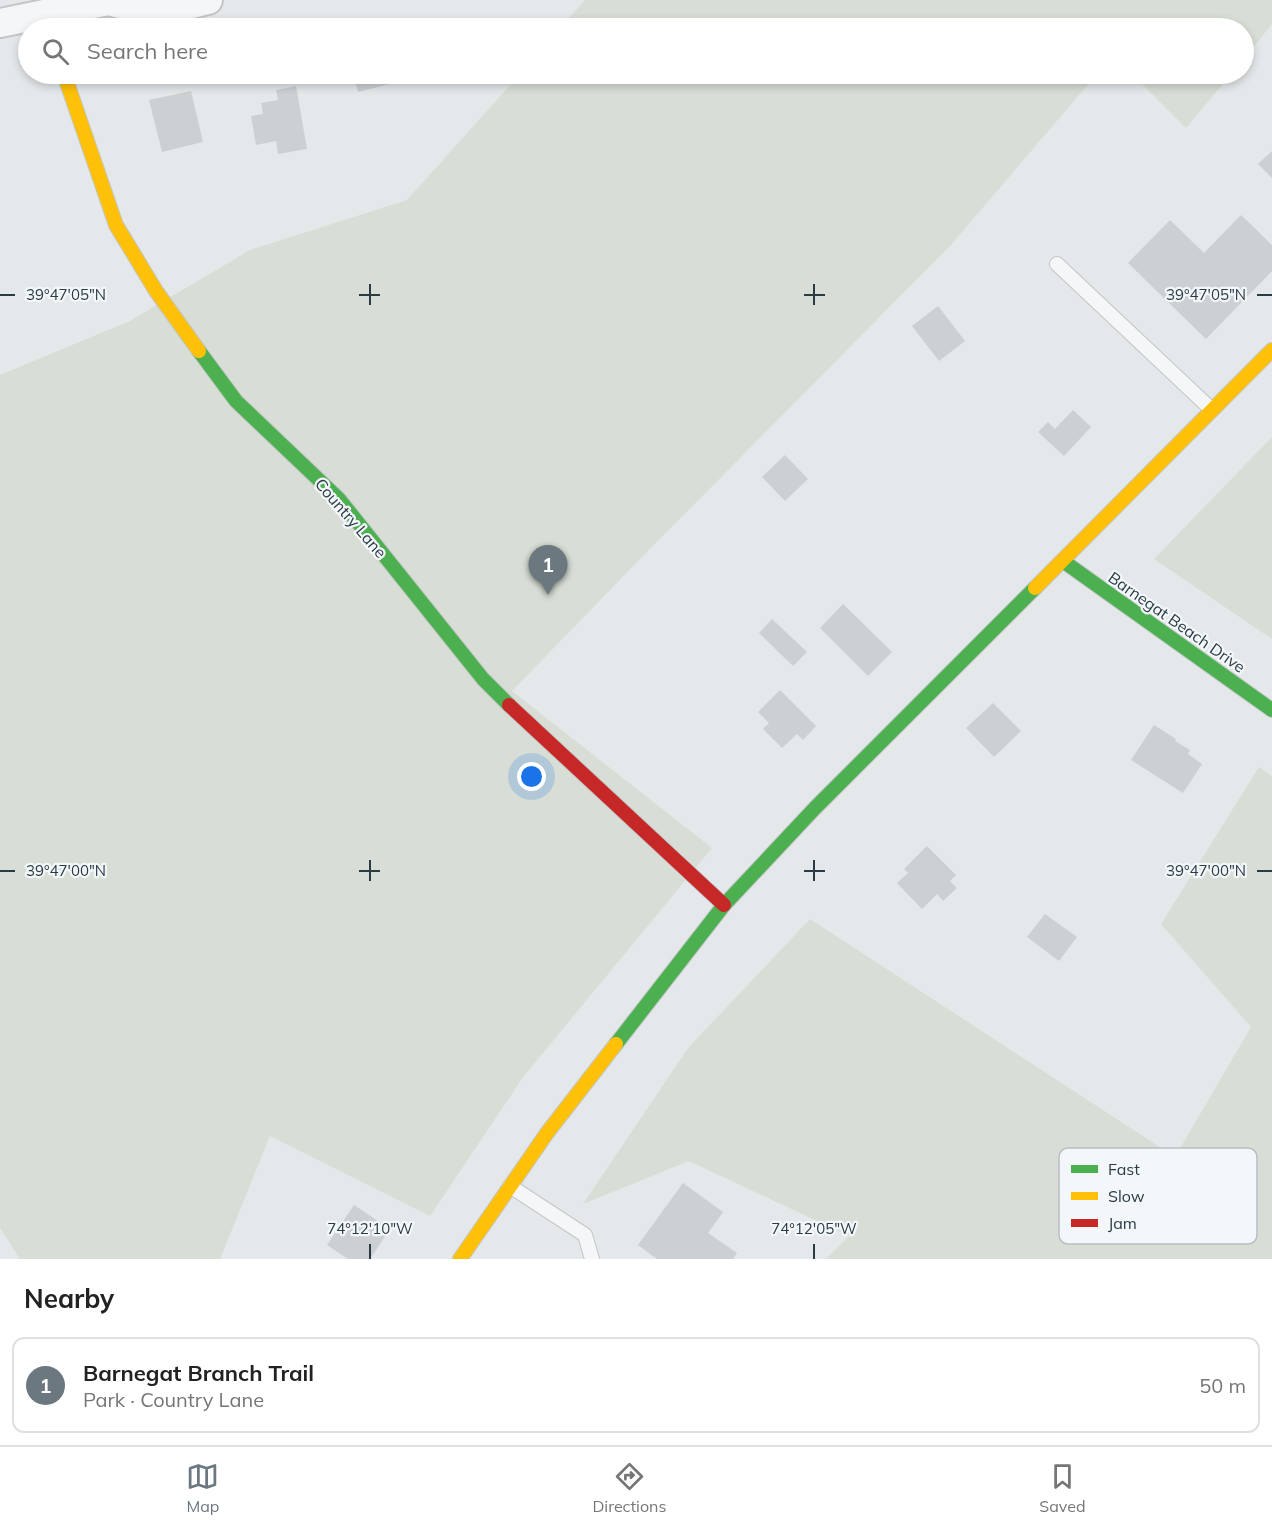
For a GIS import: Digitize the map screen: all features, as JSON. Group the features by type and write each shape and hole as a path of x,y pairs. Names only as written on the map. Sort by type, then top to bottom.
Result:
{"main road":[{"name":"Country Lane","path":"67,84 116,225 168,308 236,401 339,499 483,679 724,904"},
{"path":"460,1259 547,1133 724,904 815,807 1272,350"},
{"name":"Barnegat Beach Drive","path":"1063,561 1272,710"}],"street":[{"path":"29,18 108,2 156,13 208,0"}],"lane":[{"path":"1057,264 1212,410"},
{"path":"510,1186 585,1235 591,1259"}],"shaded area":[{"path":"585,0 1272,0 1272,24 1254,46 1254,18 569,18"},
{"path":"511,84 1088,84 950,246 512,691 712,848 524,1076 430,1216 270,1136 220,1259 20,1259 0,1228 0,375 130,321 250,250 407,200"},
{"path":"1142,84 1223,84 1186,128"},
{"path":"1272,437 1272,639 1154,559"},
{"path":"1259,767 1272,776 1272,1259 826,1259 849,1236 689,1161 583,1204 688,1048 810,919 1161,1148 1059,1148 1059,1244 1257,1244 1257,1148 1180,1148 1251,1027 1161,924"}],"building":[{"path":"356,84 389,84 358,92"},
{"path":"296,86 307,149 278,154 276,141 256,145 251,116 263,114 261,103 278,100 276,90"},
{"path":"191,91 203,142 162,152 149,100"},
{"path":"1272,151 1272,178 1258,164"},
{"path":"1241,215 1272,245 1272,271 1206,339 1128,263 1170,220 1204,253"},
{"path":"938,306 965,341 939,361 912,326"},
{"path":"1073,410 1091,427 1064,456 1038,432 1048,422 1055,429"},
{"path":"785,455 808,479 785,501 762,477"},
{"path":"843,604 892,652 868,676 820,628"},
{"path":"772,619 807,652 793,666 759,633"},
{"path":"780,690 816,726 803,740 797,734 782,748 763,729 769,723 758,712"},
{"path":"993,703 1021,731 994,757 966,728"},
{"path":"1154,725 1190,750 1188,754 1202,764 1183,793 1131,760"},
{"path":"927,846 956,875 950,881 957,888 943,901 937,894 922,909 897,883 908,873 904,869"},
{"path":"1045,914 1077,937 1059,961 1027,937"},
{"path":"683,1183 723,1212 708,1233 737,1253 733,1259 657,1259 638,1245"},
{"path":"354,1205 390,1229 370,1259 348,1259 327,1245"}],"traffic: fast":[{"path":"199,351 236,401 339,499 483,679 509,705"},
{"path":"1063,561 1272,710"},
{"path":"616,1044 724,905 815,808 1035,588"}],"traffic: slow":[{"path":"67,84 116,225 156,291 199,351"},
{"path":"1035,588 1272,350"},
{"path":"460,1259 547,1133 616,1044"}],"traffic: jam":[{"path":"509,705 724,905"}],"place":[{"name":"Barnegat Branch Trail","path":"548,595"}]}
